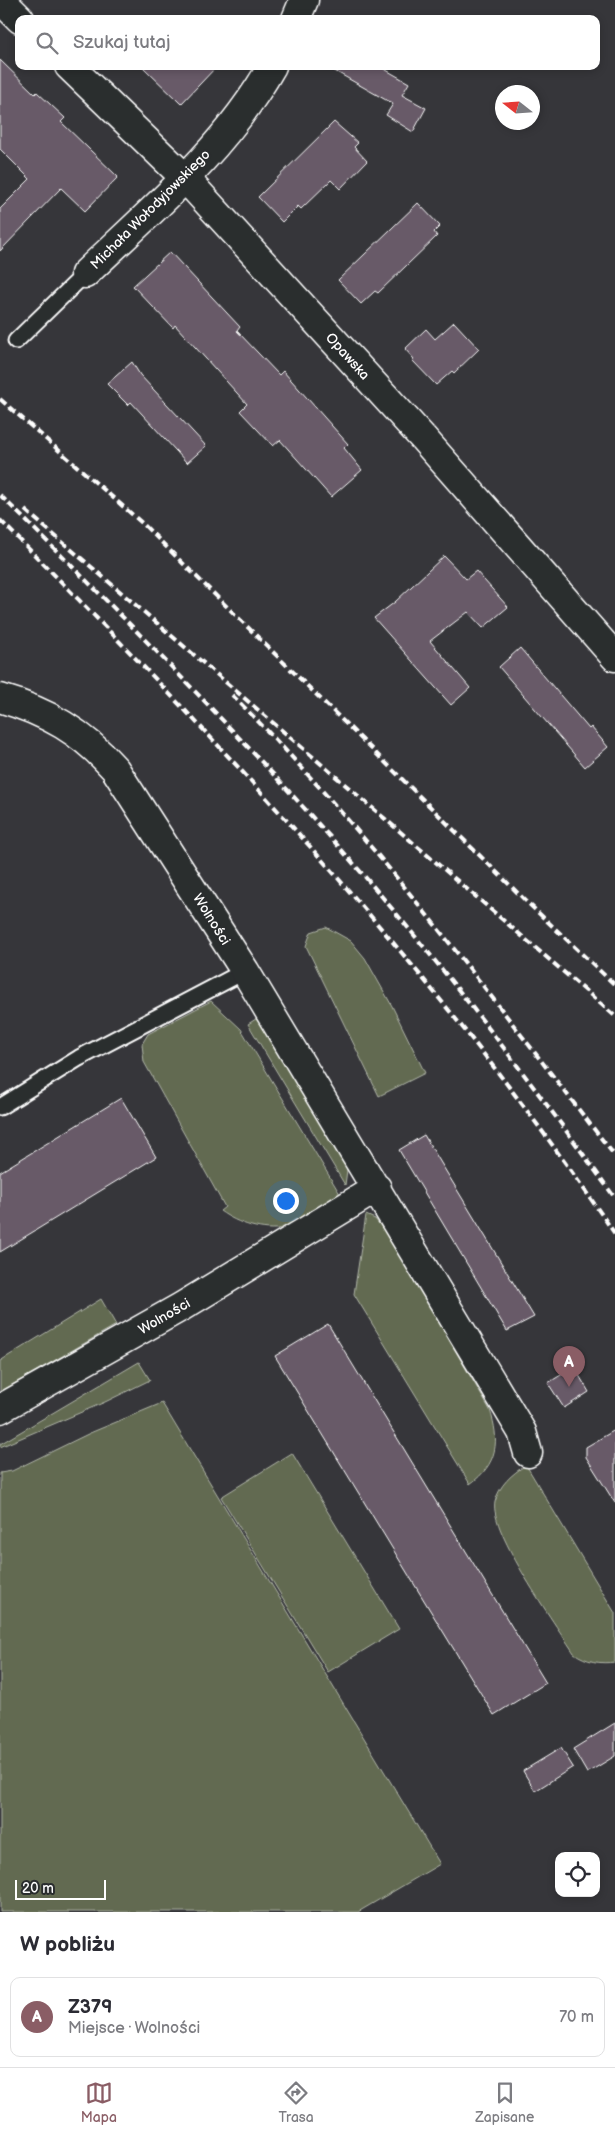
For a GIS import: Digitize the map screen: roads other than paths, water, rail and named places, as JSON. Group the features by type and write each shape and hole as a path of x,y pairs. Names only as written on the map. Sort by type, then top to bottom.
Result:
{"street":[{"path":"1,0 16,15"},
{"path":"298,15 304,0"},
{"name":"Opawska","path":"73,70 185,178 423,438 613,651"},
{"name":"Michała Wołodyjowskiego","path":"85,274 185,178 233,126 270,70"},
{"name":"Wolności","path":"0,698 40,712 58,721 99,751 115,769 245,971 377,1188 522,1432 528,1453"},
{"name":"Wolności","path":"0,1409 181,1306 377,1188"}],"lane":[{"name":"Michała Wołodyjowskiego","path":"16,342 85,274"},
{"path":"0,1107 80,1058 245,971"}],"railway":[{"path":"0,399 142,523 529,904 615,985"},
{"path":"0,495 172,668 339,847 481,1019 615,1198"},
{"path":"25,510 615,1016"},
{"path":"0,520 165,689 245,775 401,952 547,1138 615,1234"},
{"path":"232,695 284,749 383,861 477,978 615,1156"}],"place":[{"name":"Z379","path":"569,1387"}]}
